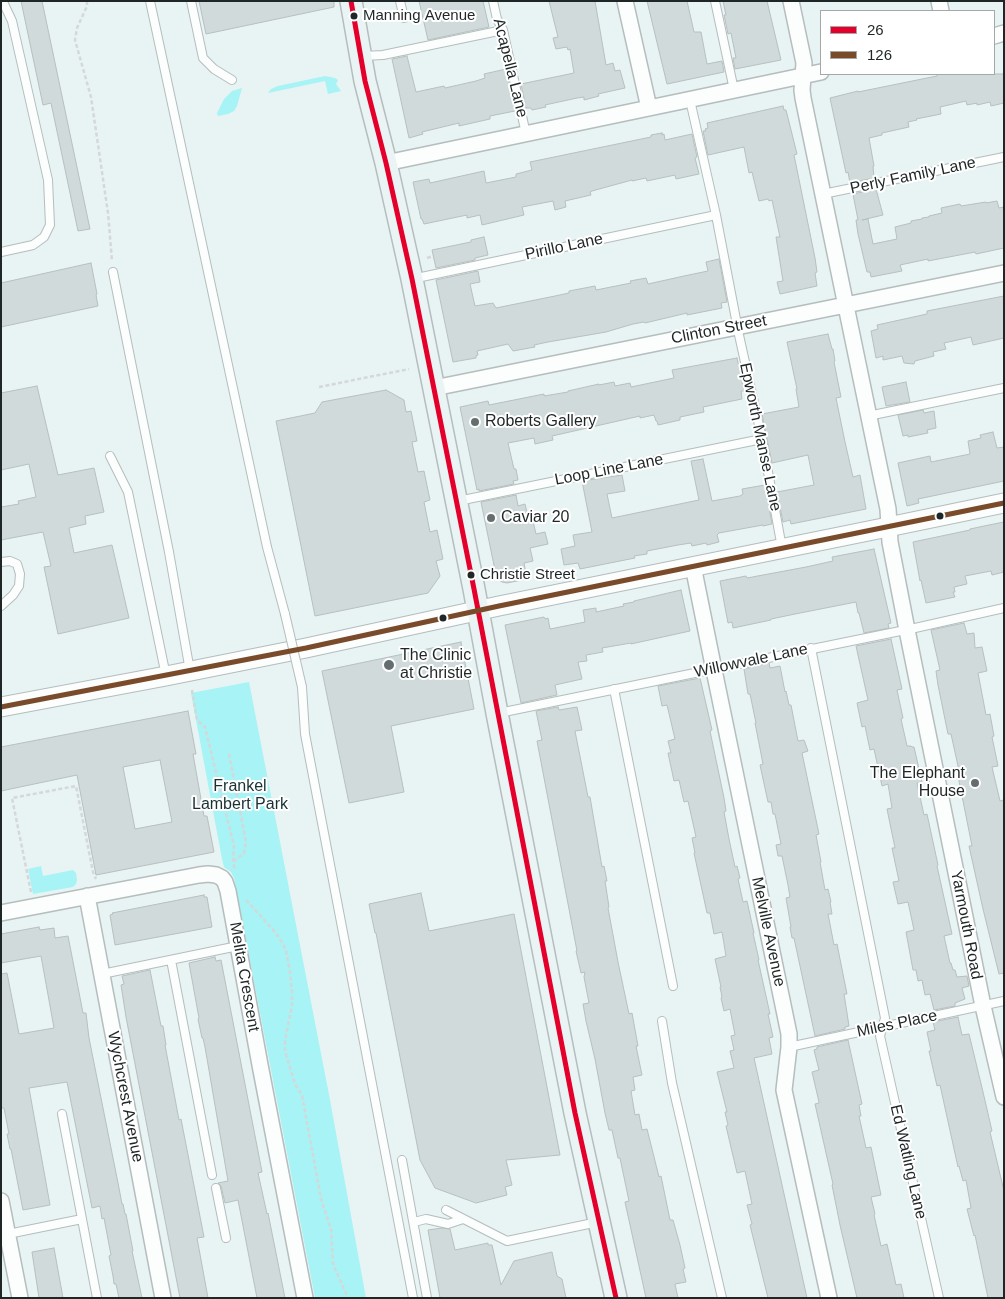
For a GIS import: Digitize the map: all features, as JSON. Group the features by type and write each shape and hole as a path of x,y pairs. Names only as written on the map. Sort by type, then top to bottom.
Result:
{"main road":[{"path":"350,1 365,82 412,279 457,501 567,1074 616,1298"}],"street":[{"path":"624,1 650,108"},
{"name":"Yarmouth Road","path":"791,1 804,63 803,98 888,509 890,542 907,630 983,1006 1004,1097"},
{"path":"386,164 820,72"},
{"name":"Clinton Street","path":"434,388 1004,273"},
{"path":"1,708 360,637 693,566 1004,503"},
{"name":"Melville Avenue","path":"693,566 789,1034 784,1090 829,1298"},
{"name":"Melita Crescent","path":"1,913 199,875 216,875 222,878 228,891 305,1298"},
{"name":"Wychcrest Avenue","path":"87,896 163,1298"},
{"path":"1,1201 20,1298"}],"lane":[{"path":"1,1 12,22 48,180 50,225 44,237 33,245 1,252"},
{"path":"150,1 267,547 302,687 305,734 413,1298"},
{"path":"191,1 203,58 214,69 232,80"},
{"path":"400,1 404,18"},
{"name":"Acapella Lane","path":"493,1 497,19 503,30 526,134"},
{"path":"715,1 734,90"},
{"path":"360,56 383,55 503,30"},
{"name":"Epworth Manse Lane","path":"690,100 716,215 762,439 782,549"},
{"name":"Perly Family Lane","path":"823,194 1004,157"},
{"name":"Pirillo Lane","path":"412,279 716,215"},
{"path":"113,272 169,552 190,671"},
{"path":"868,416 1004,388"},
{"name":"Loop Line Lane","path":"457,501 762,439"},
{"path":"110,456 128,492 166,676"},
{"path":"1,562 10,561 17,564 20,574 19,586 13,595 1,606"},
{"name":"Willowvale Lane","path":"497,714 714,670 811,648 1003,611"},
{"name":"Ed Watling Lane","path":"811,648 885,1018 880,1036 939,1298"},
{"path":"614,689 673,986"},
{"path":"102,974 238,946"},
{"path":"171,960 212,1175"},
{"name":"Miles Place","path":"789,1047 1004,1001"},
{"path":"662,1021 672,1083 722,1298"},
{"path":"62,1114 97,1298"},
{"path":"402,1160 427,1298"},
{"path":"216,1188 226,1238"},
{"path":"446,1210 507,1241 598,1222"},
{"path":"8,1234 82,1219"},
{"path":"414,1222 426,1219 448,1224 463,1219"}],"path":[{"path":"87,1 87,6 77,28 75,40 91,97 108,213 113,272"},
{"path":"427,258 433,256"},
{"path":"319,387 409,369"},
{"path":"192,690 197,720 205,726 234,846 233,862 236,871"},
{"path":"230,754 246,842 244,853 233,862"},
{"path":"31,896 12,798 76,786 93,872 98,883"},
{"path":"242,896 276,933 286,951 290,972 292,1006 285,1040 285,1051 295,1084 302,1095 321,1200 331,1229 334,1263 348,1298"}],"green space":[{"path":"325,76 338,80 336,84 341,91 328,94 325,81 268,93 271,89 278,86"},
{"path":"242,88 234,111 218,116 217,113 224,99 232,91"},
{"name":"Frankel Lambert Park","path":"249,682 330,1100 366,1298 315,1298 234,878 231,872 224,867 222,859 191,693"},
{"path":"41,866 43,876 73,870 76,873 76,884 73,887 33,894 28,869"}],"building":[{"path":"21,1 42,1 90,229 78,231 51,103 43,105"},
{"path":"199,1 334,1 334,7 206,34"},
{"path":"419,1 483,1 489,27 428,40"},
{"path":"549,1 595,1 606,65 613,63 615,71 620,70 625,88 598,94 599,96 584,100 584,97 545,105 546,107 532,110 531,108 526,108 521,84 574,73 570,49 568,50 567,47 556,49 553,38 558,37"},
{"path":"647,1 687,1 694,32 701,32 707,64 722,61 724,72 667,84"},
{"path":"723,1 767,1 781,60 735,69 733,58 736,58 731,33 728,34"},
{"path":"407,56 416,92 476,81 485,78 484,74 506,69 515,111 490,116 490,119 459,126 459,123 422,132 423,134 409,138 392,59"},
{"path":"1004,74 1004,103 991,106 990,102 967,105 966,101 940,107 941,114 916,119 908,122 909,127 869,138 874,178 850,183 848,172 846,173 830,98 937,76"},
{"path":"783,106 784,110 786,110 797,154 794,155 815,258 817,286 780,294 777,282 783,281 776,237 780,237 772,200 759,201 752,172 749,173 744,147 708,155 703,131 706,131 705,129 708,128 707,123"},
{"path":"662,133 665,140 692,134 699,174 676,179 675,175 647,181 646,178 632,180 592,191 590,192 591,195 565,201 566,207 555,210 553,201 522,207 524,215 482,225 480,215 467,218 467,215 424,224 421,219 413,182 429,179 430,183 484,171 486,183 516,177 516,174 532,170 530,162 651,137 651,135"},
{"path":"876,189 883,215 862,220 868,219 873,244 897,239 895,227 942,213 941,208 960,204 961,206 997,201 999,208 1004,207 1004,248 900,265 902,271 871,277 870,272 867,272 858,234 856,220 858,220 853,194"},
{"path":"484,237 488,255 475,258 475,260 436,268 432,250 471,242 471,240"},
{"path":"719,259 727,302 721,303 722,308 633,324 606,332 548,342 534,345 535,347 513,351 508,344 477,351 478,355 476,358 453,362 436,280 478,271 480,282 470,284 475,306 493,303 496,308 595,286 596,290 646,278 648,284 708,271 706,262"},
{"path":"91,263 98,306 1,327 1,283"},
{"path":"1004,296 1004,338 973,345 971,337 944,343 946,349 933,352 934,356 915,361 914,364 904,363 902,356 883,360 883,356 876,358 871,331 878,329 877,325 927,314 927,311"},
{"path":"828,334 833,349 841,397 836,398 845,442 853,477 860,475 866,509 791,524 790,520 783,522 777,492 814,485 808,455 772,463 762,414 799,407 787,342"},
{"path":"737,358 744,391 741,391 742,399 703,407 704,412 680,417 680,420 658,425 654,415 640,418 640,416 552,436 553,440 535,444 534,438 508,443 518,480 513,481 514,484 477,490 460,407 488,401 489,405 544,394 544,396 568,392 614,382 615,386 630,383 631,387 674,378 672,370"},
{"path":"906,382 910,402 886,406 882,387"},
{"path":"37,386 58,475 94,468 104,512 85,516 86,524 69,528 74,553 112,545 129,618 58,634 44,567 51,566 43,532 1,540 1,507 19,504 18,501 36,497 29,464 1,470 1,393"},
{"path":"386,390 404,400 406,412 411,411 417,441 412,442 418,472 424,471 430,500 424,502 430,532 437,530 443,559 436,561 440,576 428,593 315,616 276,421 315,413 322,402"},
{"path":"923,410 924,413 934,411 936,428 927,430 928,433 908,437 908,435 903,436 898,415"},
{"path":"993,432 997,448 1004,447 1004,481 918,499 919,503 907,506 898,463 930,456 931,462 970,454 968,441 981,438 980,435"},
{"path":"703,459 712,501 740,496 743,494 742,489 765,485 772,524 719,533 717,535 719,542 707,545 706,543 692,546 691,543 678,545 647,551 647,554 634,556 635,558 580,569 578,563 564,565 561,549 575,546 573,535 592,532 582,481 622,475 625,491 607,494 612,518 699,500 691,461"},
{"path":"516,495 518,506 525,504 528,517 532,517 536,534 545,532 548,544 530,548 533,561 524,563 527,579 507,583 499,580 496,575 481,502"},
{"path":"1004,522 1004,572 992,575 991,571 965,576 967,584 954,587 955,597 926,603 913,542"},
{"path":"874,549 891,623 888,624 889,628 864,633 856,602 733,628 732,622 728,623 720,581 806,567 833,561 832,557"},
{"path":"681,590 690,631 631,644 602,648 603,652 586,655 587,661 578,662 582,679 555,685 557,695 521,703 505,625 544,617 545,619 548,618 550,629 585,622 583,610 596,608 596,612"},
{"path":"964,623 967,634 974,633 975,648 982,647 987,671 978,673 986,715 990,714 994,736 992,737 998,766 992,767 1000,801 1004,800 1004,973 999,974 969,846 972,846 959,781 958,766 951,734 948,734 938,685 936,671 940,670 931,630"},
{"path":"891,639 902,689 897,690 903,718 901,719 907,746 914,747 922,782 917,783 924,815 927,814 952,934 944,936 950,963 957,977 967,976 969,986 962,988 965,999 955,1003 955,1006 934,1010 930,994 925,995 922,980 918,981 916,970 913,970 906,932 914,930 908,902 898,904 893,882 899,881 887,809 892,808 888,784 882,786 874,749 870,750 865,726 862,727 857,703 868,700 856,646"},
{"path":"461,642 474,709 391,726 404,792 349,803 322,671"},
{"path":"769,663 770,668 780,666 785,692 789,705 791,705 798,741 804,740 808,751 802,753 819,834 816,835 825,890 828,889 831,902 832,914 828,914 834,945 837,944 847,994 844,994 849,1026 845,1027 845,1029 815,1036 794,938 792,938 786,898 790,897 788,885 782,856 778,856 776,845 781,844 775,814 773,814 771,802 768,802 760,765 763,764 744,669"},
{"path":"700,678 712,730 710,731 724,798 726,811 724,812 729,839 735,867 737,866 740,878 738,879 743,902 747,901 770,1014 768,1014 773,1037 769,1038 772,1054 754,1058 807,1298 768,1298 750,1225 752,1224 747,1205 752,1204 745,1171 737,1173 726,1126 728,1125 725,1112 727,1112 717,1072 734,1068 730,1051 734,1050 731,1036 735,1035 730,1009 724,1011 715,959 726,956 722,932 714,934 710,913 707,913 694,853 692,838 696,837 688,801 684,802 679,780 674,781 668,753 671,753 668,741 675,739 667,705 662,706 658,686"},
{"path":"558,707 559,710 577,707 582,730 575,731 588,797 590,797 602,867 604,866 607,881 605,881 608,908 629,1014 632,1013 642,1075 633,1077 635,1090 631,1091 635,1115 639,1114 642,1130 647,1129 659,1177 661,1176 670,1220 673,1220 685,1268 683,1269 686,1282 675,1284 678,1298 646,1298 625,1202 629,1201 620,1158 618,1158 612,1130 609,1130 586,1021 583,1004 589,1003 584,977 585,972 581,973 576,951 537,741 542,740 536,711"},
{"path":"188,711 196,754 193,754 204,816 207,816 214,852 96,875 77,775 1,791 1,747","holes":["160,760 172,822 135,829 123,767"]},
{"path":"421,893 429,931 514,914 560,1155 506,1160 512,1185 505,1187 507,1195 476,1203 435,1188 420,1160 369,904"},
{"path":"204,895 204,897 207,897 212,927 115,945 110,915 112,913"},
{"path":"39,927 40,930 54,928 55,938 68,936 83,1013 86,1013 89,1038 142,1298 119,1298 116,1284 114,1284 104,1218 102,1219 100,1206 92,1208 67,1082 29,1088 50,1205 23,1210 7,1134 9,1134 4,1108 1,1108 1,974 7,973 19,1034 54,1028 41,956 1,963 1,934"},
{"path":"215,957 216,961 221,960 262,1172 258,1173 285,1298 257,1298 238,1200 225,1203 221,1186 218,1183 228,1181 189,963"},
{"path":"150,970 161,1026 163,1026 179,1120 181,1119 204,1237 197,1238 208,1298 180,1298 126,1017 121,985 124,984 122,976"},
{"path":"958,1017 962,1035 969,1034 1004,1191 1004,1298 988,1298 975,1235 967,1209 971,1208 966,1180 963,1181 958,1167 940,1085 937,1086 929,1051 931,1051 927,1032 935,1030 933,1022"},
{"path":"848,1040 862,1104 859,1105 861,1116 859,1116 866,1148 871,1147 881,1195 871,1197 874,1215 881,1246 887,1244 896,1285 901,1284 904,1298 857,1298 840,1225 815,1104 819,1102 812,1072 819,1070 814,1050 817,1047"},
{"path":"450,1229 455,1250 488,1243 488,1245 492,1245 501,1285 514,1261 552,1252 557,1276 562,1279 566,1298 440,1298 428,1230"},
{"path":"54,1248 63,1298 39,1298 32,1252"}],"transit line":[{"name":"26","path":"351,1 365,81 412,279 575,1113 616,1298"},
{"name":"126","path":"1,707 306,648 499,606 1004,503"}],"place":[{"name":"Manning Avenue","path":"354,16"},
{"name":"Roberts Gallery","path":"475,422"},
{"name":"Caviar 20","path":"491,518"},
{"name":"Christie Street","path":"471,575"},
{"name":"The Clinic at Christie","path":"389,665"},
{"name":"The Elephant House","path":"975,783"}]}
